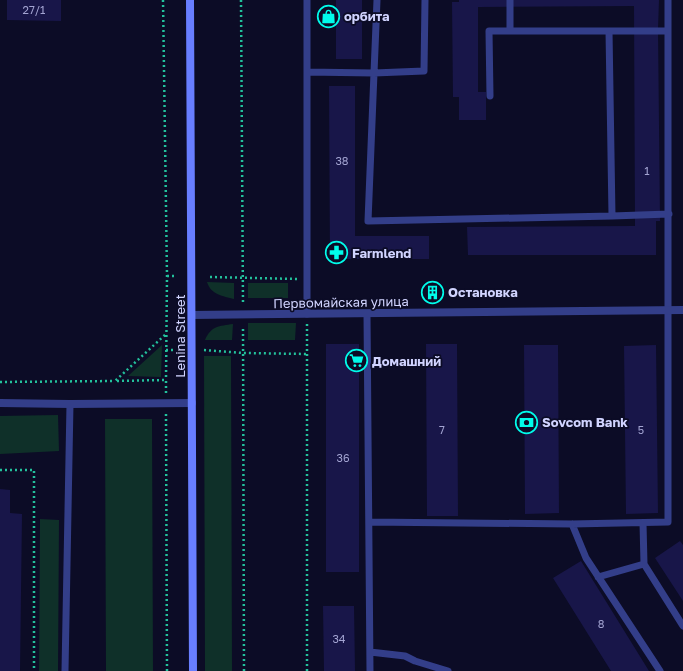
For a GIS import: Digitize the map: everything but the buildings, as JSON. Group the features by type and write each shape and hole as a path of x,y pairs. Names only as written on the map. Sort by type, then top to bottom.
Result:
{"main road":[{"name":"Lenina Street","path":"190,0 193,671"}],"street":[{"name":"Первомайская улица","path":"192,315 683,310"},
{"path":"0,403 192,403"}],"lane":[{"path":"307,0 307,314"},
{"path":"377,0 368,221 669,214"},
{"path":"307,72 374,73 424,71 425,0"},
{"path":"510,0 510,31"},
{"path":"369,522 572,524 668,522 668,0"},
{"path":"490,96 489,31 668,31"},
{"path":"609,31 612,216"},
{"path":"367,314 370,671"},
{"path":"65,671 70,404"},
{"path":"643,523 644,564 683,626"},
{"path":"572,524 586,558 660,671"},
{"path":"598,577 644,564"},
{"path":"370,652 405,656 448,671"}],"path":[{"path":"163,0 167,276 167,671"},
{"path":"241,0 243,305"},
{"path":"167,276 175,276"},
{"path":"210,278 307,279"},
{"path":"307,314 307,671"},
{"path":"243,329 244,671"},
{"path":"115,381 166,334"},
{"path":"166,350 176,350"},
{"path":"204,350 243,353 307,354"},
{"path":"0,382 166,380"},
{"path":"0,470 34,470 34,671"}],"green space":[{"path":"207,282 234,283 234,299 214,292 211,290"},
{"path":"248,283 288,283 288,298 248,298"},
{"path":"248,323 296,323 295,340 248,340"},
{"path":"233,324 232,340 205,340 207,335 213,329 220,326"},
{"path":"162,345 161,377 128,376"},
{"path":"204,356 231,356 232,671 205,671"},
{"path":"58,415 59,451 0,454 0,416"},
{"path":"105,419 152,419 153,671 106,671"},
{"path":"40,519 59,520 58,671 39,671"}],"place":[{"name":"орбита","path":"328,16"},
{"name":"Farmlend","path":"337,253"},
{"name":"Остановка","path":"432,292"},
{"name":"Домашний","path":"357,361"},
{"name":"Sovcom Bank","path":"527,422"}]}
